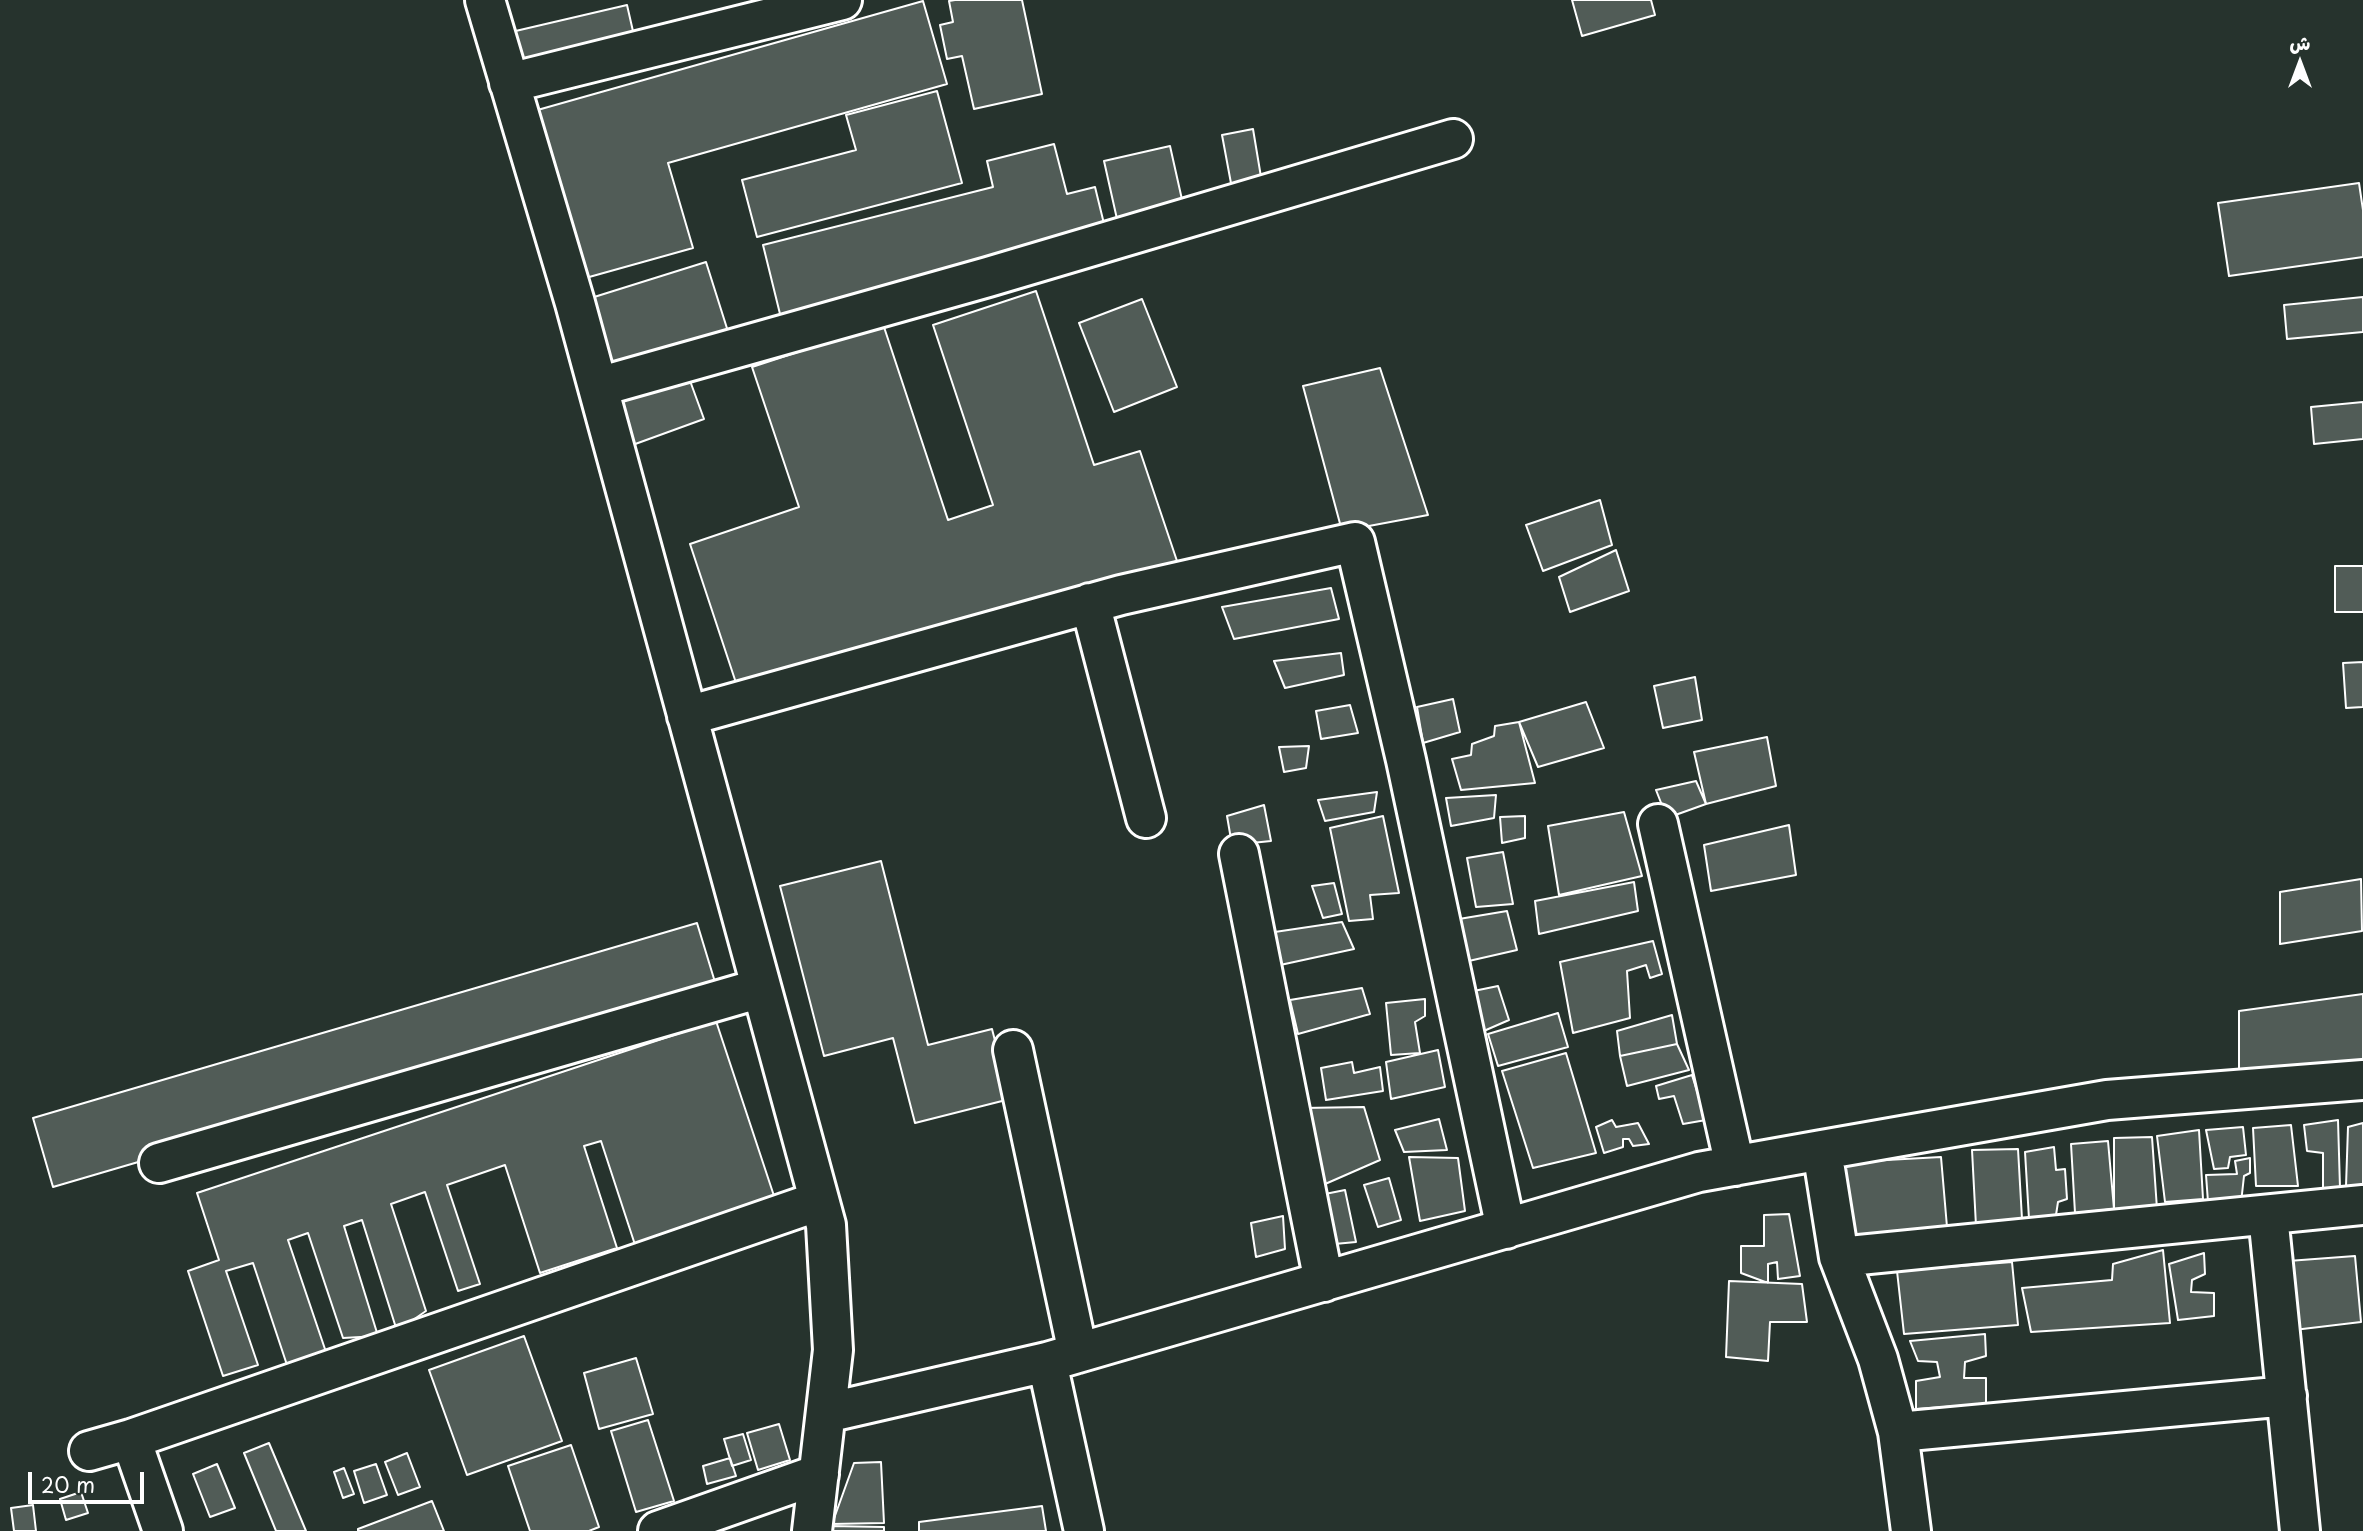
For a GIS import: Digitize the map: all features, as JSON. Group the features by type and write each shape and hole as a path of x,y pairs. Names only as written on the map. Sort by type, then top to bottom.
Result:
{"street":[{"path":"485,0 598,387 826,1225 833,1350 813,1531"},
{"path":"509,83 842,0"},
{"path":"598,387 989,277 1453,139"},
{"path":"687,716 1090,603 1355,542 1406,760 1506,1229"},
{"path":"1090,603 1146,818"},
{"path":"1658,824 1735,1166"},
{"path":"1239,854 1324,1282"},
{"path":"159,1163 761,988"},
{"path":"1013,1049 1062,1358 1084,1531"},
{"path":"826,1413 1062,1358 1699,1172 2107,1100 2363,1080"},
{"path":"1822,1150 1839,1257 1878,1359 1898,1432 1911,1531"},
{"path":"89,1451 131,1440 819,1201"},
{"path":"1839,1257 2363,1205"},
{"path":"2268,1214 2301,1531"},
{"path":"1898,1432 2287,1396"},
{"path":"131,1440 163,1531"},
{"path":"658,1531 819,1474"}],"building":[{"path":"1022,0 1042,94 974,109 962,56 947,59 940,25 953,22 949,1"},
{"path":"1572,0 1651,0 1655,15 1582,36"},
{"path":"923,1 947,84 668,163 693,248 582,279 534,111"},
{"path":"627,5 635,40 515,67 507,33"},
{"path":"937,91 962,183 757,237 742,180 856,150 846,115"},
{"path":"1253,129 1263,189 1233,194 1222,135"},
{"path":"1054,144 1067,194 1095,187 1107,236 781,318 763,245 993,187 987,161"},
{"path":"1170,146 1185,213 1119,228 1104,161"},
{"path":"2359,183 2363,210 2363,257 2229,276 2218,203"},
{"path":"706,262 731,341 601,382 575,303"},
{"path":"1036,291 1094,465 1140,451 1177,561 743,704 690,544 799,507 752,367 883,324 948,520 993,505 933,325"},
{"path":"2363,297 2363,332 2287,339 2284,305"},
{"path":"1142,299 1177,387 1114,412 1079,323"},
{"path":"1380,368 1428,515 1342,531 1303,386"},
{"path":"689,378 704,419 627,447 612,405"},
{"path":"2363,402 2363,439 2314,444 2311,407"},
{"path":"1600,500 1612,545 1543,571 1526,525"},
{"path":"1616,550 1629,591 1570,612 1559,577"},
{"path":"2335,566 2363,566 2363,612 2335,612"},
{"path":"1331,588 1339,619 1234,639 1222,607"},
{"path":"1341,653 1344,675 1285,688 1274,661"},
{"path":"2363,662 2363,707 2346,708 2343,663"},
{"path":"1695,677 1702,720 1663,728 1654,686"},
{"path":"1453,699 1460,732 1423,743 1417,707"},
{"path":"1586,702 1604,748 1538,767 1519,722"},
{"path":"1350,705 1358,733 1321,739 1316,711"},
{"path":"1519,722 1535,783 1461,790 1452,759 1471,755 1472,744 1494,736 1495,726"},
{"path":"1767,737 1776,786 1706,804 1694,752"},
{"path":"1309,746 1306,768 1284,772 1279,747"},
{"path":"1696,781 1706,804 1667,818 1656,790"},
{"path":"1377,792 1374,812 1325,821 1318,800"},
{"path":"1496,795 1494,818 1451,826 1446,798"},
{"path":"1264,805 1271,841 1232,845 1227,816"},
{"path":"1624,812 1642,876 1559,895 1548,826"},
{"path":"1383,816 1399,893 1370,895 1373,919 1349,921 1330,828"},
{"path":"1525,816 1525,838 1502,843 1500,817"},
{"path":"1789,825 1796,875 1711,891 1704,845"},
{"path":"1503,852 1513,904 1476,907 1467,858"},
{"path":"881,861 928,1045 992,1029 1010,1099 915,1123 893,1038 824,1056 780,886"},
{"path":"2361,879 2362,931 2280,944 2280,892"},
{"path":"1634,882 1638,911 1539,934 1535,901"},
{"path":"1334,883 1342,914 1323,918 1312,886"},
{"path":"1507,911 1517,950 1460,963 1447,921"},
{"path":"1342,922 1354,949 1271,967 1268,933"},
{"path":"697,923 718,992 53,1187 33,1118"},
{"path":"1653,941 1662,974 1650,978 1646,965 1627,971 1630,1018 1573,1033 1560,962"},
{"path":"1498,986 1509,1020 1470,1037 1464,993"},
{"path":"1362,988 1370,1014 1298,1034 1290,1000"},
{"path":"2363,994 2363,1069 2239,1081 2239,1011"},
{"path":"1425,999 1425,1016 1415,1022 1420,1053 1391,1055 1386,1003"},
{"path":"1558,1013 1568,1047 1498,1066 1488,1034"},
{"path":"1672,1015 1677,1044 1620,1056 1617,1031"},
{"path":"716,1021 779,1211 639,1257 601,1141 584,1146 617,1248 540,1273 505,1165 447,1185 480,1284 458,1291 425,1192 391,1204 426,1311 397,1331 362,1220 344,1226 378,1336 343,1338 308,1233 288,1240 327,1355 288,1368 253,1263 226,1271 258,1365 223,1376 188,1271 219,1260 197,1193"},
{"path":"1677,1044 1689,1070 1627,1086 1620,1056"},
{"path":"1438,1050 1445,1087 1391,1099 1386,1062"},
{"path":"1566,1053 1596,1153 1533,1168 1502,1071"},
{"path":"1352,1062 1354,1073 1380,1067 1383,1091 1326,1100 1321,1068"},
{"path":"1692,1075 1706,1120 1683,1124 1674,1096 1659,1099 1656,1086"},
{"path":"1364,1107 1380,1160 1316,1188 1302,1108"},
{"path":"1439,1119 1447,1150 1404,1152 1395,1130"},
{"path":"1612,1120 1616,1127 1638,1123 1649,1144 1633,1146 1629,1139 1623,1139 1623,1147 1604,1153 1596,1127"},
{"path":"2338,1120 2340,1188 2323,1190 2323,1153 2307,1151 2304,1125"},
{"path":"2363,1123 2363,1186 2346,1186 2348,1127"},
{"path":"2291,1125 2298,1186 2256,1186 2253,1128"},
{"path":"2243,1127 2246,1155 2230,1157 2228,1168 2214,1169 2206,1130"},
{"path":"2199,1130 2203,1199 2165,1202 2157,1136"},
{"path":"2152,1137 2157,1209 2114,1209 2114,1138"},
{"path":"2108,1141 2114,1209 2075,1213 2071,1144"},
{"path":"2054,1147 2056,1170 2065,1169 2067,1199 2058,1202 2056,1215 2029,1219 2025,1152"},
{"path":"2018,1149 2022,1219 1976,1226 1972,1150"},
{"path":"1409,1157 1458,1158 1465,1211 1420,1221"},
{"path":"1941,1157 1947,1227 1846,1242 1832,1163"},
{"path":"2250,1158 2250,1173 2244,1176 2241,1203 2208,1202 2206,1175 2237,1174 2235,1161"},
{"path":"1389,1178 1401,1220 1378,1227 1364,1185"},
{"path":"1345,1190 1356,1242 1324,1245 1315,1196"},
{"path":"1789,1214 1800,1276 1778,1279 1777,1262 1768,1264 1768,1283 1741,1273 1741,1246 1764,1246 1764,1215"},
{"path":"1283,1216 1285,1249 1256,1257 1251,1223"},
{"path":"2163,1250 2170,1323 2031,1332 2022,1288 2112,1280 2113,1264"},
{"path":"2204,1253 2205,1274 2192,1280 2191,1292 2214,1293 2214,1316 2178,1320 2169,1264"},
{"path":"2355,1256 2361,1322 2294,1330 2288,1261"},
{"path":"2012,1262 2018,1325 1904,1334 1897,1271"},
{"path":"1729,1281 1802,1284 1807,1322 1770,1322 1768,1361 1726,1357"},
{"path":"1985,1334 1986,1356 1965,1362 1964,1378 1986,1378 1986,1404 1916,1409 1916,1381 1940,1377 1937,1362 1918,1361 1910,1341"},
{"path":"524,1336 562,1441 467,1475 429,1370"},
{"path":"636,1358 653,1414 599,1429 584,1373"},
{"path":"648,1420 674,1501 636,1512 611,1431"},
{"path":"779,1424 790,1460 758,1470 747,1433"},
{"path":"743,1434 751,1460 732,1466 724,1439"},
{"path":"269,1443 306,1531 276,1531 244,1453"},
{"path":"571,1445 599,1527 589,1531 530,1531 508,1466"},
{"path":"407,1453 420,1487 398,1495 385,1462"},
{"path":"730,1458 736,1476 707,1484 703,1466"},
{"path":"881,1462 884,1523 832,1524 854,1463"},
{"path":"217,1464 235,1508 210,1517 193,1474"},
{"path":"376,1464 387,1495 364,1503 354,1471"},
{"path":"344,1468 354,1494 343,1498 334,1472"},
{"path":"81,1492 88,1513 66,1520 60,1499"},
{"path":"432,1501 444,1531 358,1531 358,1529"},
{"path":"33,1505 36,1531 14,1531 11,1508"},
{"path":"1042,1506 1046,1531 919,1531 919,1522"},
{"path":"831,1526 884,1527 884,1531 831,1531"}]}
